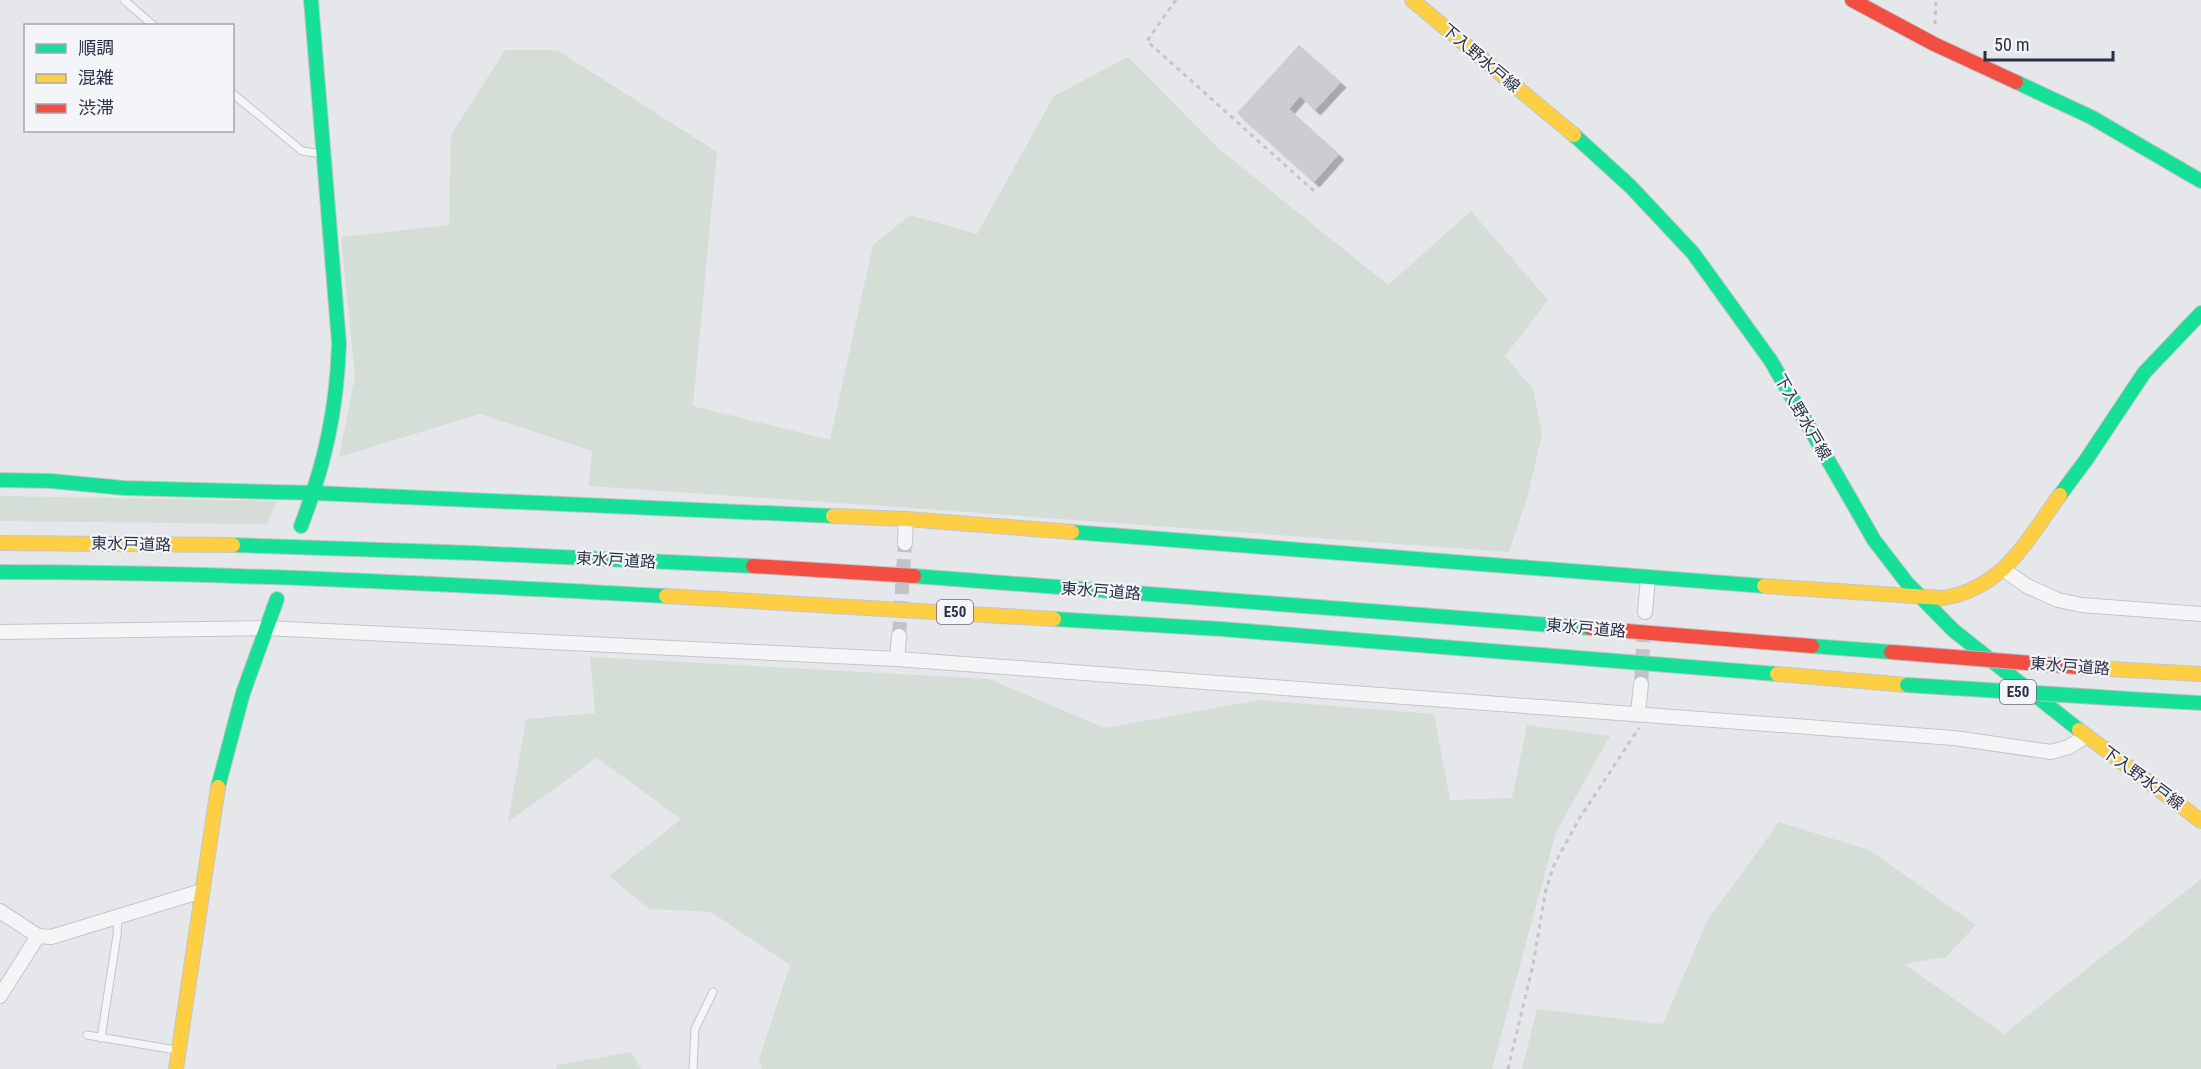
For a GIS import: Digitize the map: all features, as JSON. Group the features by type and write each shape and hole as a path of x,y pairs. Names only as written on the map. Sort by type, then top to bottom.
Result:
{"main road":[{"path":"301,526 315,493 325,460 335,413 339,343 311,0"},
{"name":"下入野水戸線","path":"1412,0 1593,151 1638,194 1693,253 1771,361 1874,540 1893,567 1919,597 1953,630 2086,736 2201,821"},
{"path":"1852,0 1934,44 2091,117 2201,181"},
{"path":"0,480 51,481 124,488 315,493 906,519 1648,578 1943,598 1971,593 2004,570 2086,460 2144,373 2201,313"},
{"name":"東水戸道路","path":"0,543 422,550 770,568 1226,599 2092,668 2201,674"},
{"name":"東水戸道路","path":"0,573 85,572 422,583 769,601 1221,629 1907,685 2201,703"},
{"path":"176,1069 218,789 227,746 237,711 277,599"}],"street":[{"path":"905,543 906,519"},
{"path":"2004,570 2027,586 2058,600 2081,605 2201,614"},
{"path":"1646,612 1648,578"},
{"path":"0,632 266,628 897,659 1954,738 2051,752 2069,747 2086,736"},
{"path":"897,659 899,636"},
{"path":"1638,713 1641,684"},
{"path":"0,910 38,936 51,937 202,891"},
{"path":"0,996 38,936"}],"lane":[{"path":"124,0 152,24"},
{"path":"234,95 302,151 324,154"},
{"path":"101,1038 118,917"},
{"path":"693,1069 695,1029 713,992"},
{"path":"87,1035 179,1050"}],"path":[{"path":"1176,0 1147,41 1315,192"},
{"path":"1508,1069 1533,965 1546,889 1554,865 1575,826 1639,728 1638,713"}],"shaded area":[{"path":"505,50 557,50 717,152 693,406 830,440 873,245 910,215 977,234 1054,96 1128,57 1218,148 1388,285 1471,211 1548,300 1505,356 1533,389 1542,434 1528,495 1509,552 589,486 592,451 480,414 339,457 355,376 341,237 449,225 451,135"},
{"path":"0,496 277,501 267,524 0,521"},
{"path":"590,657 989,679 1105,728 1259,700 1434,714 1450,800 1512,798 1527,725 1610,736 1556,832 1492,1069 762,1069 759,1059 790,965 711,912 649,909 609,876 681,819 597,758 508,822 526,719 595,713"},
{"path":"1779,822 1869,850 1976,925 1946,957 1904,964 2004,1034 2201,879 2201,1069 1522,1069 1537,1009 1663,1024 1707,921"},
{"path":"631,1052 641,1069 556,1069 557,1065"}],"building":[{"path":"1299,45 1341,82 1315,110 1300,96 1289,109 1339,154 1314,182 1237,113"}],"tunnel":[{"path":"899,636 905,543"},
{"path":"1641,684 1644,629"}],"traffic: fast":[{"path":"301,526 317,481 328,436 336,391 339,343 311,0"},
{"path":"2016,82 2091,117 2201,181"},
{"path":"1574,135 1630,186 1693,253 1771,361 1874,540 1907,583 1953,630 2079,730"},
{"path":"2060,495 2144,373 2201,313"},
{"path":"0,480 51,481 124,488 315,493 833,516"},
{"path":"1072,532 1764,586"},
{"path":"233,545 753,566"},
{"path":"0,572 250,576 666,596"},
{"path":"914,576 1590,628"},
{"path":"218,787 243,693 277,599"},
{"path":"1054,619 1221,629 1777,674"},
{"path":"1812,646 1891,652"},
{"path":"1907,685 2129,699"},
{"path":"2129,699 2201,703"}],"traffic: slow":[{"path":"1412,0 1574,135"},
{"path":"1764,586 1943,598 1964,593 1982,584 2012,560 2060,495"},
{"path":"833,516 906,519 1072,532"},
{"path":"0,543 233,545"},
{"path":"666,596 1054,619"},
{"path":"2092,668 2201,674"},
{"path":"1777,674 1907,685"},
{"path":"2079,730 2201,821"},
{"path":"176,1069 218,787"}],"traffic: jam":[{"path":"1852,0 1934,44 2016,82"},
{"path":"753,566 914,576"},
{"path":"1590,628 1812,646"},
{"path":"1891,652 2092,668"}]}
